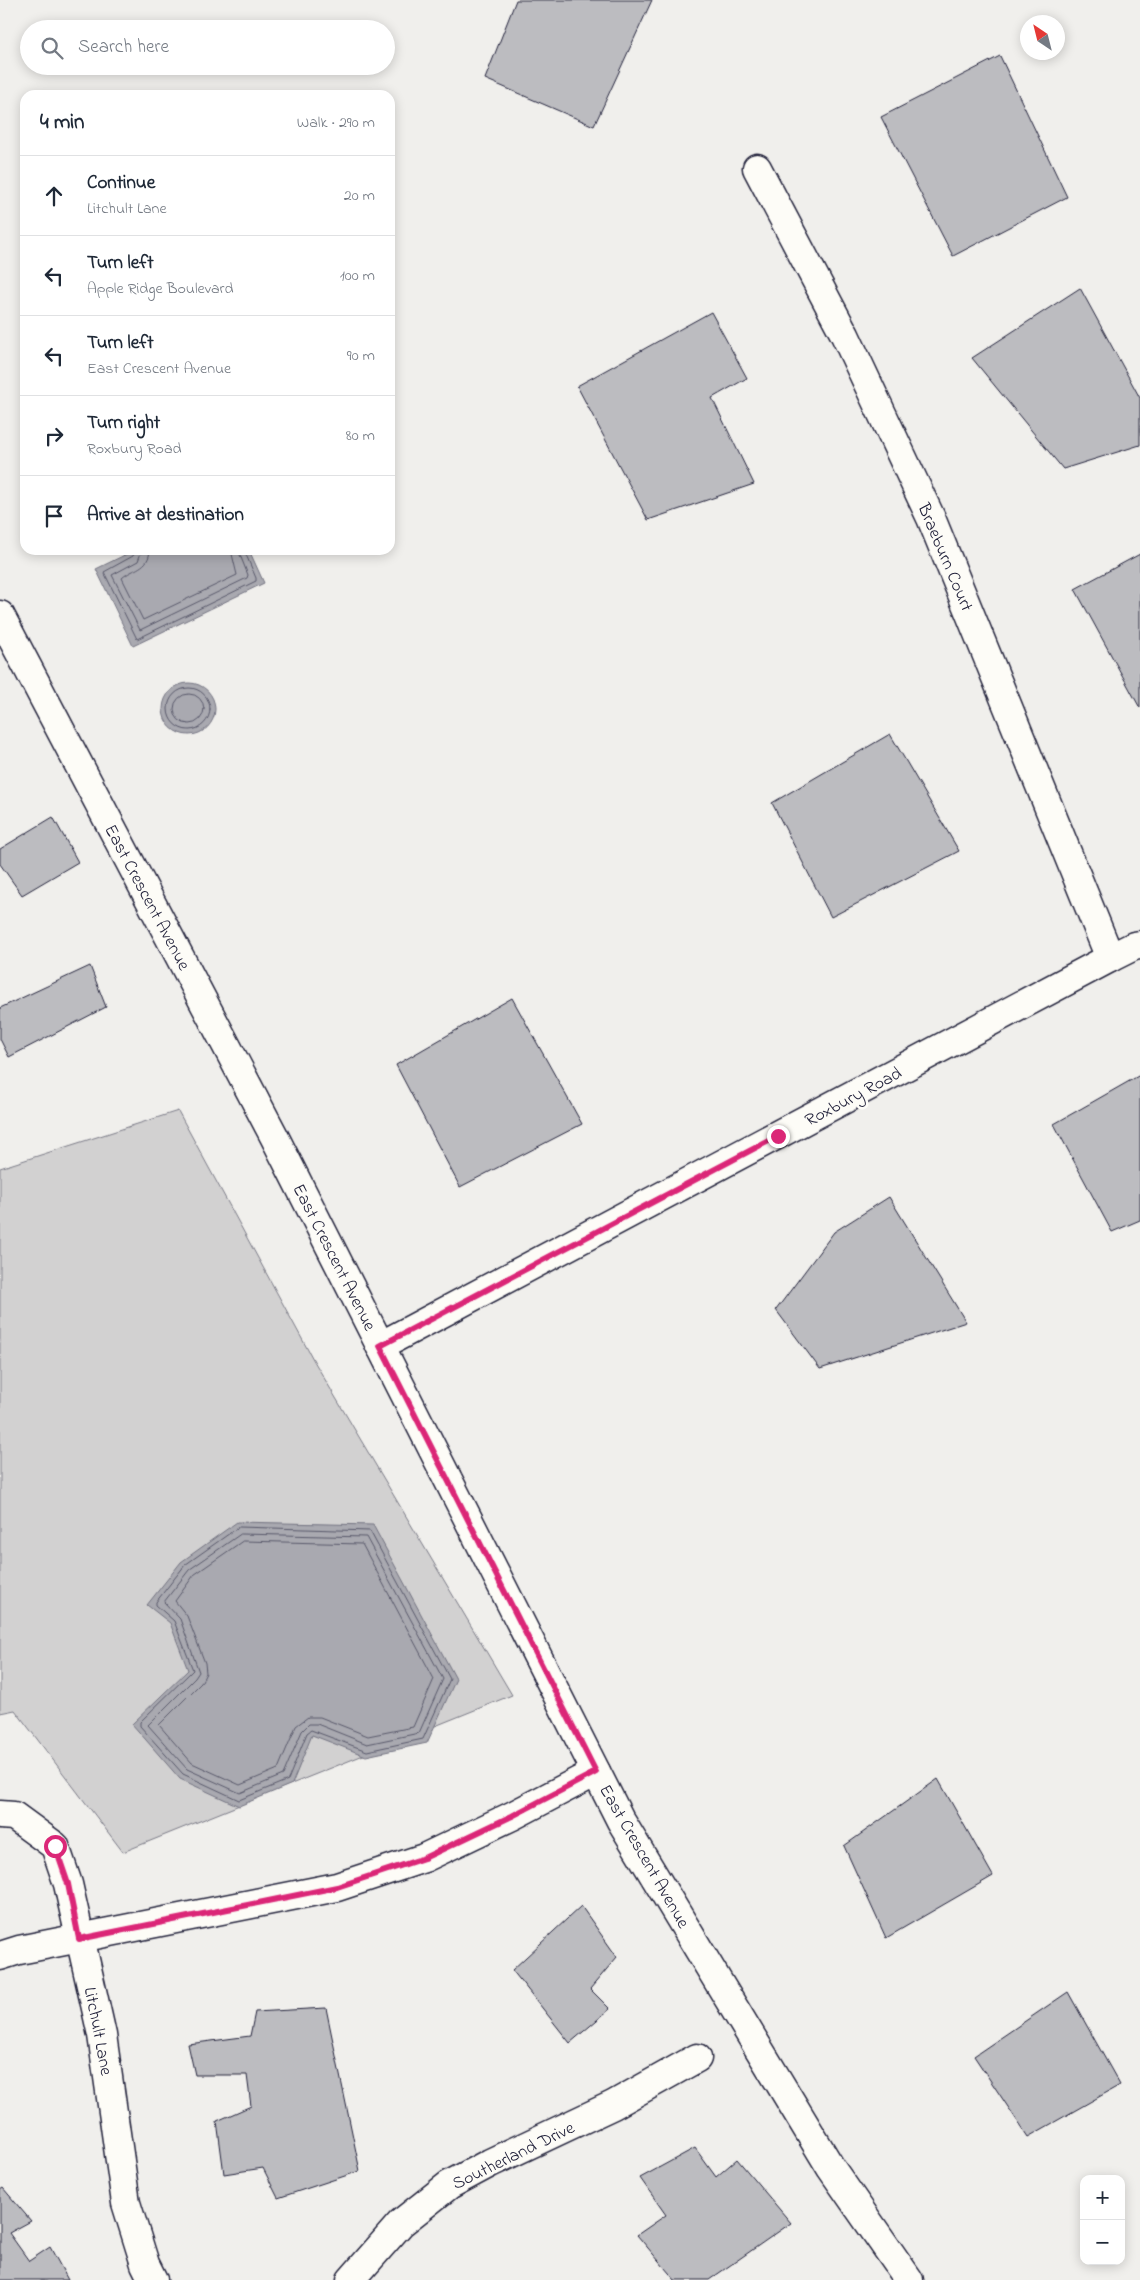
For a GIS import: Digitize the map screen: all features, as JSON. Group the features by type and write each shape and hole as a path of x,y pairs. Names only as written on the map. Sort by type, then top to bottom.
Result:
{"street":[{"name":"Braeburn Court","path":"757,168 845,335 931,518 1110,958"},
{"name":"East Crescent Avenue","path":"0,614 274,1136 621,1821 826,2160 908,2280"},
{"name":"Roxbury Road","path":"380,1346 1110,958 1140,945"},
{"path":"0,1956 19,1950 337,1887 424,1858 512,1816 596,1772"},
{"name":"Litchult Lane","path":"0,1815 14,1816 55,1846 68,1884 102,2036 126,2203 145,2264 153,2280"},
{"name":"Southerland Drive","path":"351,2280 401,2223 449,2185 490,2163 613,2105 696,2058"}],"shaded area":[{"path":"178,1111 314,1361 512,1695 123,1852 15,1710 0,1713 0,1168"}],"water":[{"path":"125,555 251,555 264,583 133,646 96,569"},
{"path":"189,683 203,687 211,695 215,709 211,723 203,731 189,735 175,731 167,723 163,709 167,695 175,687"},
{"path":"237,1522 373,1525 456,1679 427,1743 366,1756 312,1735 292,1784 239,1806 180,1779 132,1724 188,1670 170,1623 147,1605 181,1562"}],"building":[{"path":"516,0 652,0 594,126 485,79"},
{"path":"1000,56 1067,197 953,256 881,117"},
{"path":"1080,288 1140,398 1140,445 1063,469 972,358"},
{"path":"711,312 747,378 712,398 754,484 648,520 577,386"},
{"path":"1140,554 1140,708 1075,589"},
{"path":"890,734 959,851 831,917 772,803"},
{"path":"53,817 78,862 22,895 0,864 0,849"},
{"path":"90,966 106,1007 9,1057 0,1039 0,1008"},
{"path":"512,998 582,1124 460,1187 396,1065"},
{"path":"1140,1075 1140,1220 1112,1232 1054,1124"},
{"path":"889,1197 966,1322 820,1369 776,1310 834,1232"},
{"path":"938,1779 993,1876 886,1938 844,1846"},
{"path":"581,1906 617,1957 590,1989 610,2009 570,2043 512,1970"},
{"path":"1068,1992 1120,2085 1028,2137 974,2056"},
{"path":"326,2008 360,2171 278,2198 263,2168 224,2174 217,2121 251,2106 247,2075 195,2075 188,2044 250,2036 255,2012"},
{"path":"695,2148 716,2177 737,2159 791,2223 709,2280 675,2280 637,2235 666,2215 640,2178"},
{"path":"3,2188 31,2221 9,2233 29,2261 50,2247 68,2280 0,2280 0,2190"}],"route":[{"path":"55,1846 68,1884 79,1939 337,1887 424,1858 512,1816 596,1772 380,1346 778,1136"}]}
